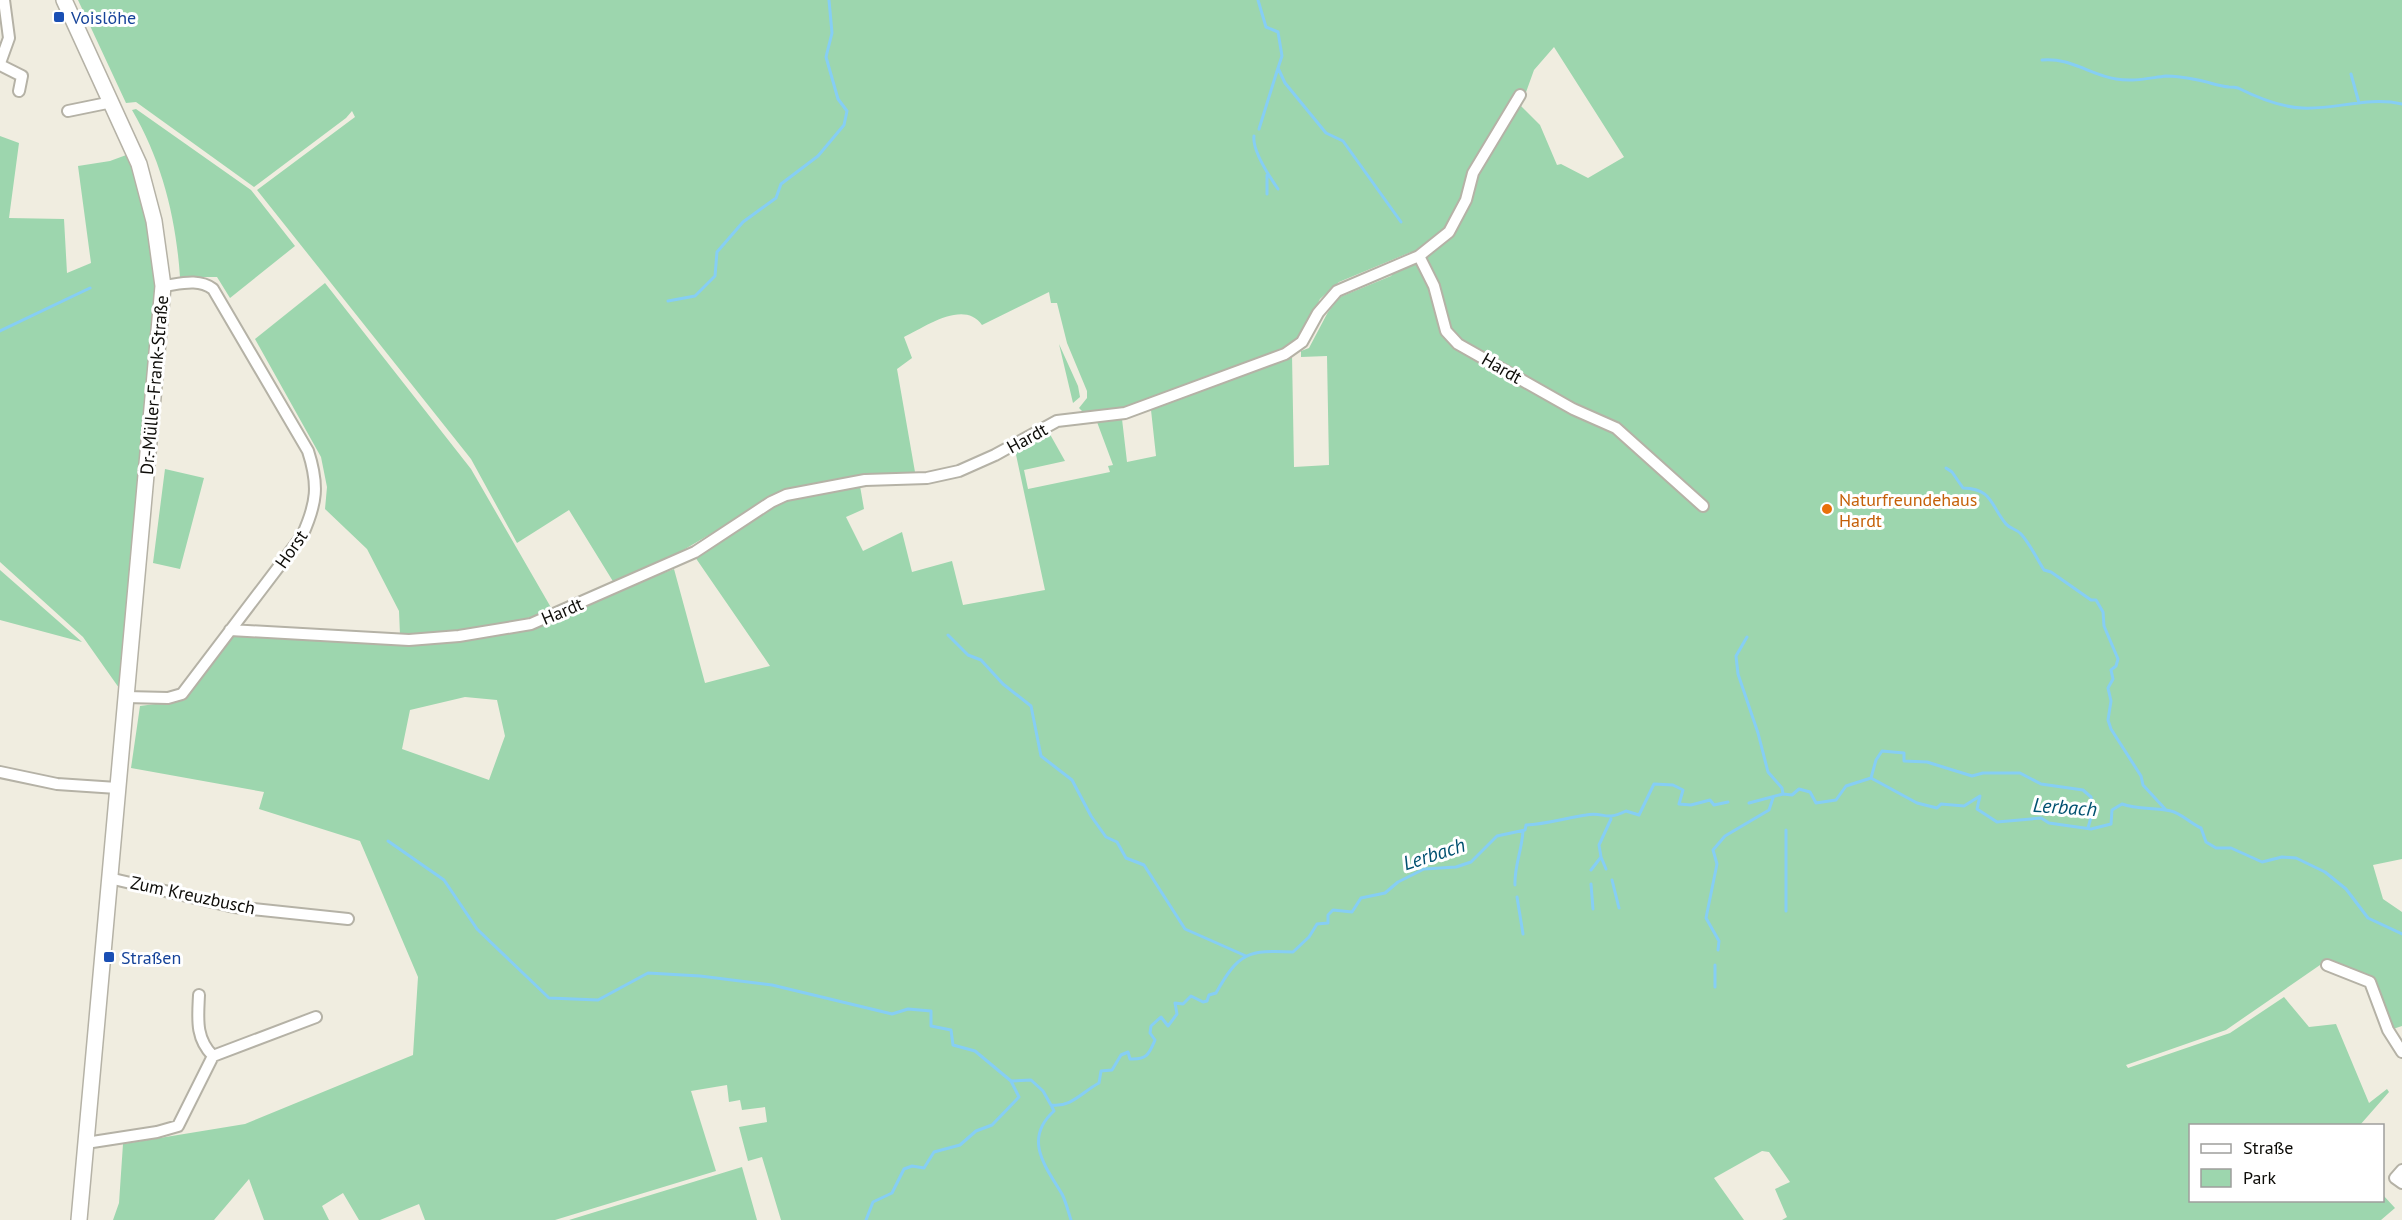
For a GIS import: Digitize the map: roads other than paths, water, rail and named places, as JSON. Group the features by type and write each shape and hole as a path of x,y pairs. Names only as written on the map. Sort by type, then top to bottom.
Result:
{"main road":[{"name":"Dr.-Müller-Frank-Straße","path":"64,0 139,164 148,193 163,286 117,788"},
{"path":"79,1220 117,788"}],"street":[{"path":"4,0 9,38 0,64 22,76 19,91"},
{"path":"1419,256 1449,232 1466,200 1473,173 1520,95"},
{"path":"68,111 111,102"},
{"name":"Hardt","path":"230,630 409,640 459,636 531,624 694,552 771,502 786,495 865,480 927,478 950,474 995,455 1057,421 1125,413 1285,354 1302,342 1318,313 1337,291 1419,256 1434,286 1446,331 1458,344 1572,409 1616,428 1703,506"},
{"name":"Horst","path":"126,697 168,698 182,694 302,536 312,514 317,489 316,474 308,451 213,289 206,284 195,283 163,286"},
{"path":"0,772 57,784 117,788"},
{"name":"Zum Kreuzbusch","path":"110,878 234,907 348,919"},
{"path":"2327,965 2370,982 2384,1022 2402,1052"},
{"path":"199,995 198,1031 204,1046 213,1056"},
{"path":"86,1143 158,1132 178,1126 213,1056 316,1017"},
{"path":"2402,1170 2395,1178 2402,1183"}],"waterway":[{"path":"668,301 695,296 715,276 717,252 743,222 776,198 781,184 818,156 844,125 847,111 838,99 826,57 832,33 829,0"},
{"path":"1258,0 1266,27 1278,32 1282,56 1278,68 1285,83 1326,133 1343,141 1401,222"},
{"path":"2042,60 2061,61 2107,77 2123,80 2166,76 2194,79 2237,88 2269,101 2294,107 2314,108 2364,102 2402,104"},
{"path":"1259,129 1278,68"},
{"path":"2351,74 2359,103"},
{"path":"1254,136 1258,156 1278,189"},
{"path":"1267,175 1267,194"},
{"path":"0,331 90,288"},
{"path":"1946,468 1952,472 1963,488 1980,491 1990,499 2006,524 2024,538 2044,570 2051,572 2091,600 2096,600 2103,612 2104,626 2118,659 2116,666 2111,670 2113,679 2108,688 2111,701 2108,720 2111,729 2141,776 2143,785 2166,810"},
{"path":"948,635 968,655 981,660 1003,684 1031,706 1041,756 1072,780 1091,816 1106,837 1117,842 1126,858 1144,865 1185,929 1246,956"},
{"path":"1747,637 1736,656 1738,674 1758,733 1768,772 1782,788 1783,794"},
{"path":"1871,778 1876,760 1882,751 1904,753 1904,761 1927,762 1972,776 1983,773 2020,773 2041,784 2083,790 2091,797 2093,810 2088,828"},
{"name":"Lerbach","path":"1749,803 1783,794 1792,795 1799,789 1810,792 1816,803 1836,800 1846,786 1871,778 1917,803 1937,808 1941,804 1964,806 1980,796 1977,809 1997,822 2041,818 2049,823 2091,829 2111,824 2112,810 2122,804 2171,811 2201,828 2206,842 2216,848 2231,848 2262,862 2282,857 2296,858 2325,872 2346,889 2368,918 2402,934"},
{"name":"Lerbach","path":"866,1220 873,1202 892,1193 904,1169 912,1166 924,1168 934,1152 960,1145 976,1131 992,1125 1019,1097 1011,1081 1031,1080 1043,1091 1051,1105 1070,1102 1099,1083 1101,1071 1112,1070 1121,1055 1128,1052 1130,1059 1147,1055 1155,1040 1150,1033 1151,1026 1161,1017 1168,1026 1177,1014 1175,1003 1183,1004 1191,996 1203,1002 1207,1001 1209,995 1216,993 1231,969 1246,956 1265,952 1293,952 1309,937 1317,924 1328,923 1328,915 1333,910 1352,912 1361,898 1385,893 1398,882 1424,869 1456,867 1471,862 1497,836 1525,830 1526,825 1592,814 1613,816 1626,811 1639,815 1654,784 1673,785 1683,790 1679,804 1691,805 1710,800 1714,805 1728,802"},
{"path":"1718,950 1719,941 1706,918 1717,864 1713,850 1725,836 1769,810 1773,798"},
{"path":"1591,870 1601,857 1599,845 1611,819"},
{"path":"1786,830 1786,911"},
{"path":"1515,885 1523,831"},
{"path":"388,841 444,880 477,929 549,998 598,1000 648,973 700,976 772,985 892,1014 908,1009 931,1011 931,1026 951,1030 953,1045 975,1051 1011,1081"},
{"path":"1601,857 1606,869"},
{"path":"1612,880 1619,908"},
{"path":"1591,884 1593,909"},
{"path":"1517,897 1523,934"},
{"path":"1715,965 1715,987"},
{"path":"1052,1107 1054,1111 1045,1121 1038,1142 1044,1163 1063,1197 1071,1220"}],"place":[{"name":"Voislöhe","path":"59,17"},
{"name":"Naturfreundehaus Hardt","path":"1827,509"},
{"name":"Straßen","path":"109,957"}]}
